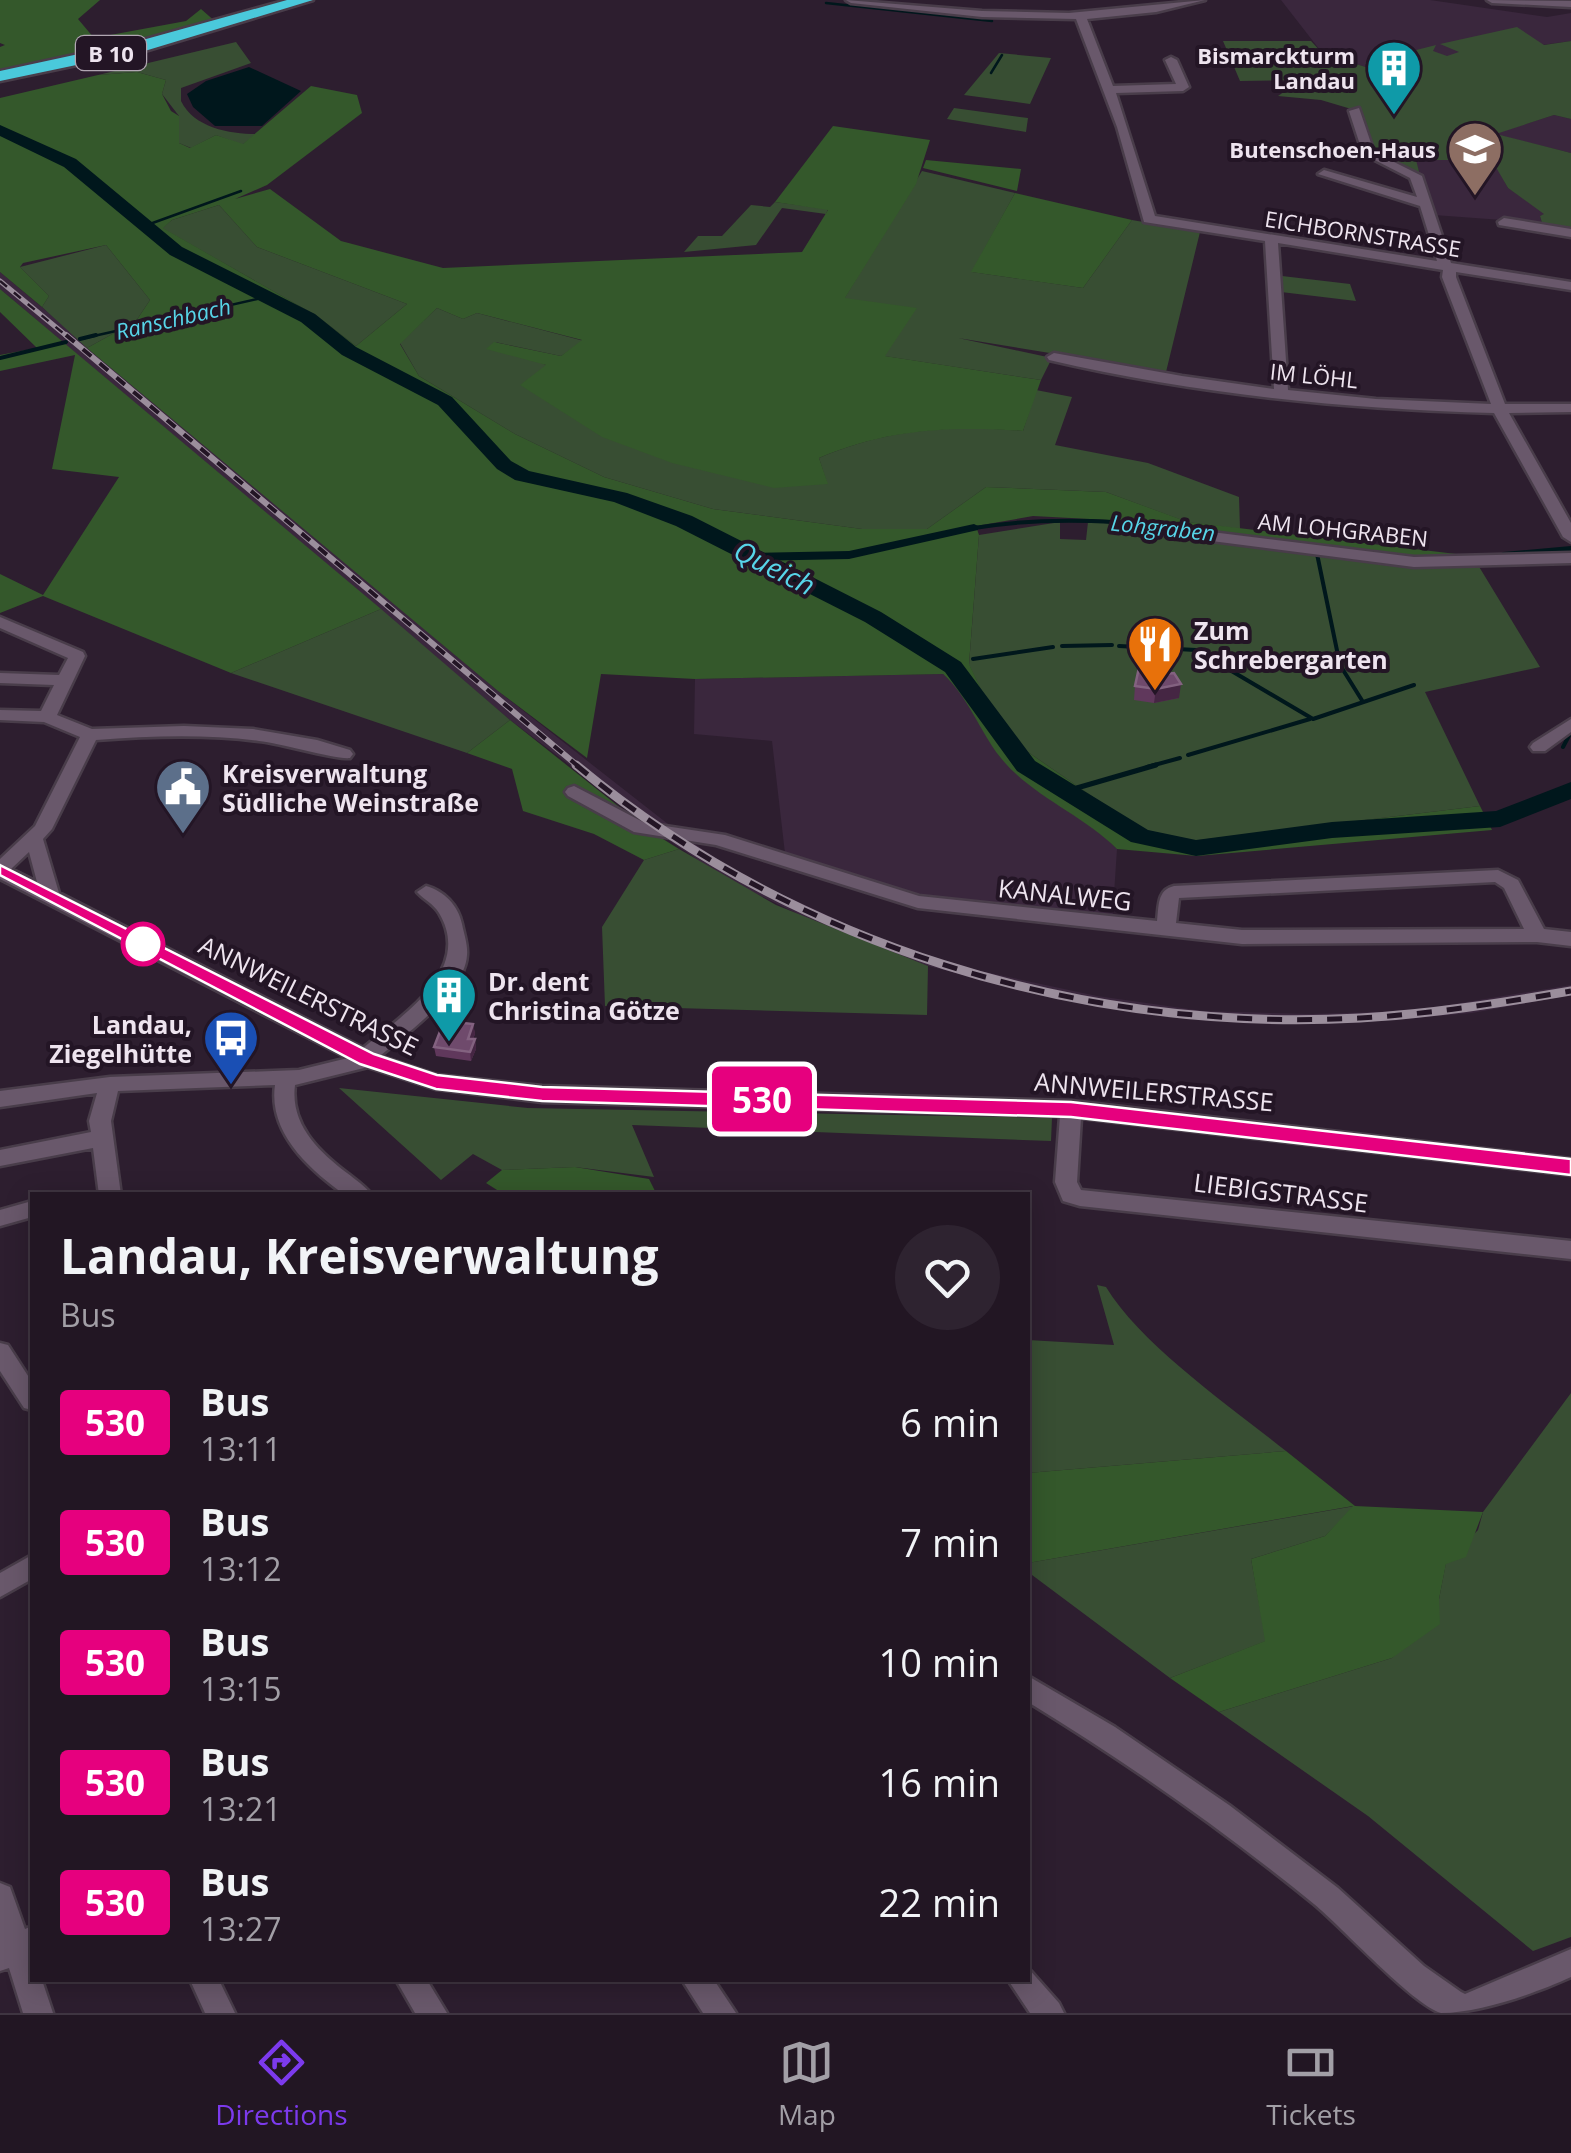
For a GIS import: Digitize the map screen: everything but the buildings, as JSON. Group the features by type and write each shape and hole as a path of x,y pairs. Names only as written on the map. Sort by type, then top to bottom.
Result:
{"highway":[{"name":"B 10","path":"0,76 225,24 305,0"}],"street":[{"path":"851,0 1052,18 1078,7 1200,0"},
{"path":"1492,0 1571,4"},
{"path":"1078,7 1110,90 1183,87 1170,60"},
{"name":"EICHBORNSTRASSE","path":"1110,90 1149,219 1571,286"},
{"path":"1355,111 1368,154 1416,176 1449,267 1448,277 1502,409 1571,537"},
{"path":"1324,174 1426,204"},
{"path":"1504,222 1571,232"},
{"path":"1271,239 1281,392"},
{"name":"IM LÖHL","path":"1054,357 1281,392 1430,408 1571,408"},
{"name":"AM LOHGRABEN","path":"1171,532 1414,562 1571,558"},
{"path":"1,620 77,656 46,717"},
{"path":"0,678 65,680"},
{"path":"0,715 46,717 90,735 260,736 302,741 344,754"},
{"path":"1540,747 1571,724"},
{"path":"0,870 35,840 90,735"},
{"name":"KANALWEG","path":"574,792 641,828 718,839 903,900 1242,937 1536,935 1571,939"},
{"path":"35,840 50,895"},
{"name":"ANNWEILERSTRASSE","path":"0,870 367,1059 436,1082 529,1093 1071,1109 1571,1167"},
{"path":"1166,930 1169,897 1174,892 1498,876 1511,884 1536,935"},
{"path":"0,1100 110,1084 293,1077 336,1072 367,1059 428,1004 455,969 458,952 451,916 438,898 426,892"},
{"path":"320,1035 317,1058 293,1077 282,1101 288,1122 320,1164 356,1192"},
{"path":"102,1192 101,1112 110,1084"},
{"name":"LIEBIGSTRASSE","path":"1071,1109 1066,1182 1071,1194 1080,1198 1571,1250"},
{"path":"0,1158 102,1138"},
{"path":"0,1218 30,1210"},
{"path":"0,1352 30,1398"},
{"path":"0,1586 30,1567"},
{"path":"1030,1689 1174,1781 1464,2012 1571,1963"},
{"path":"0,1897 38,2013"},
{"path":"205,1982 220,2013"},
{"path":"411,1982 432,2013"},
{"path":"698,1982 722,2013"},
{"path":"1024,1982 1050,2013"}],"shaded area":[{"path":"1281,0 1430,0 1547,17 1571,13 1571,41 1372,69 1323,54"},
{"path":"1554,115 1571,119 1571,153 1494,134"},
{"name":"Butenschoen-Haus","path":"1415,160 1468,160 1498,169 1508,188 1546,214 1540,216 1542,223 1434,215"},
{"path":"0,272 498,691 668,824 648,824 510,720 0,289"},
{"path":"943,674 957,687 1000,757 1029,784 1101,833 1117,849 1112,924 936,904 786,862 772,741 694,734 695,679"},
{"path":"661,835 684,837 746,878 890,944 966,968 1097,996 1203,1011 1310,1014 1412,1011 1571,985 1571,995 1472,1013 1352,1023 1226,1021 1071,1001 928,966 831,930 726,879"}],"green space":[{"path":"0,0 100,0 78,19 94,38 186,21 201,9 217,23 0,73 0,47 5,45 0,43"},
{"path":"1517,27 1544,45 1571,41 1571,119 1554,115 1496,134 1571,153 1571,230 1542,223 1540,216 1544,214 1508,188 1497,169 1468,160 1416,160 1420,175 1374,157 1358,111 1321,100 1278,96 1301,80 1240,81 1223,41 1311,41 1323,54 1369,68 1365,63 1436,45 1433,51 1447,56 1459,52 1440,44"},
{"path":"236,42 251,63 181,88 181,101 204,123 225,131 257,134 242,145 216,135 191,148 179,143 179,116 162,94 166,80 137,72 98,75"},
{"path":"999,53 1051,58 1030,104 964,95"},
{"path":"137,72 166,80 162,94 171,111 179,116 179,143 190,148 216,135 243,144 311,86 357,95 362,113 267,185 235,199 270,189 341,241 443,268 802,252 828,210 775,202 833,126 930,140 916,184 845,298 917,308 885,356 1041,380 1023,431 970,429 894,435 819,458 828,484 774,488 672,463 602,437 520,385 546,365 486,349 494,342 561,356 582,340 477,313 463,319 437,308 400,344 419,376 515,434 604,477 713,509 862,529 927,529 986,487 1106,492 1188,522 1473,556 1433,559 1146,522 1033,516 976,526 979,535 969,664 993,714 1012,741 1138,828 1191,841 1480,806 1492,830 1197,856 1117,849 1012,771 943,674 695,679 601,674 587,758 498,691 87,348 136,321 150,300 106,245 23,263 20,267 49,296 42,307 0,272 0,98 98,75","holes":["219,205 257,247 407,304 356,346 317,316 163,228 172,220"]},
{"path":"954,108 1028,118 1026,132 947,119"},
{"path":"926,160 1021,169 1017,191 923,168"},
{"path":"922,171 1015,193 972,272 1083,288 1132,220 1200,232 1166,372 958,338 1052,358 1041,380 884,356 844,299"},
{"path":"1015,193 1132,220 1083,288 971,272"},
{"path":"775,202 828,209 826,214 782,208 756,245 684,252 698,236 722,236 751,205 770,207"},
{"path":"219,205 257,247 407,304 356,346 317,316 162,228 172,220"},
{"path":"106,245 150,300 136,321 87,348 42,307 49,296 20,267"},
{"path":"1282,276 1350,284 1356,301 1281,292"},
{"path":"0,289 381,609 231,673 43,596 0,613 0,574 43,595 119,477 52,469 75,355 0,371 0,355 37,348 0,312"},
{"path":"437,308 463,319 477,313 584,341 561,356 495,342 548,366 521,385 827,483 819,458 844,448 919,431 1023,431 1036,390 1072,397 1055,445 1148,463 1239,497 1240,529 1187,522 1106,492 986,487 927,529 862,529 713,509 604,477 515,434 419,376 400,343"},
{"path":"1060,522 1060,539 1086,540 1088,522 1120,524 1120,530 1314,550 1369,561 1478,565 1540,667 1425,692 1480,806 1191,841 1138,828 1012,741 993,714 969,665 979,535"},
{"path":"381,609 510,720 467,753 231,673"},
{"path":"510,720 647,829 679,849 644,860 594,834 523,811 512,769 467,753"},
{"path":"679,849 776,905 928,966 927,1015 605,1006 602,927 644,860"},
{"path":"339,1088 528,1108 1052,1118 1051,1141 632,1125 654,1177 575,1167 502,1170 473,1154 441,1180"},
{"path":"575,1167 649,1179 656,1192 500,1192 486,1183 502,1170"},
{"path":"1097,1285 1106,1287 1164,1353 1286,1451 1030,1473 1030,1340 1114,1345"},
{"path":"1571,1393 1571,1937 1533,1951 1368,1816 1219,1712 1392,1658 1439,1599 1446,1563 1478,1530 1483,1512"},
{"path":"1286,1451 1355,1506 1483,1512 1466,1557 1446,1564 1439,1599 1440,1624 1392,1658 1219,1712 1170,1678 1265,1641 1251,1559 1325,1536 1353,1506 1030,1563 1030,1473"},
{"path":"1355,1506 1325,1536 1251,1559 1266,1641 1170,1678 1030,1573 1030,1563"}],"water":[{"path":"249,67 301,91 262,126 215,126 193,107 187,94 206,81"}],"waterway":[{"path":"826,3 992,21"},
{"path":"991,73 1002,55"},
{"name":"Queich","path":"0,130 70,163 176,251 308,318 349,351 445,401 504,465 522,476 620,497 684,521 873,617 953,667 1026,766 1140,836 1196,848 1332,830 1500,819 1571,790"},
{"path":"147,225 241,191"},
{"name":"Ranschbach","path":"85,338 266,297"},
{"name":"Ranschbach","path":"80,339 96,335"},
{"name":"Ranschbach","path":"0,358 66,342"},
{"name":"Lohgraben","path":"974,528 1091,521 1208,532"},
{"name":"Lohgraben","path":"756,557 849,555 974,528"},
{"path":"1316,549 1340,665 1363,702"},
{"name":"Lohgraben","path":"1503,556 1571,550"},
{"path":"1062,646 1112,645"},
{"path":"1119,646 1196,650 1313,719 1414,685"},
{"path":"973,659 1053,647"},
{"path":"1188,755 1310,719"},
{"path":"1563,747 1571,732"},
{"path":"1147,767 1180,758"},
{"path":"1063,792 1156,765"}],"railway":[{"path":"0,281 69,338"},
{"path":"66,335 579,767"},
{"path":"576,765 660,828 750,883 845,928 944,965 1045,992 1149,1010 1254,1019 1387,1016 1571,991"}],"bus line":[{"name":"530","path":"0,871 367,1059 436,1082 542,1094 904,1101 1071,1109 1218,1123 1571,1167"}],"place":[{"name":"Bismarckturm Landau","path":"1394,117"},
{"name":"Butenschoen-Haus","path":"1475,198"},
{"name":"Zum Schrebergarten","path":"1155,693"},
{"name":"Kreisverwaltung Südliche Weinstraße","path":"183,836"},
{"name":"Dr. dent Christina Götze","path":"449,1044"},
{"name":"Landau, Ziegelhütte","path":"231,1087"}]}
